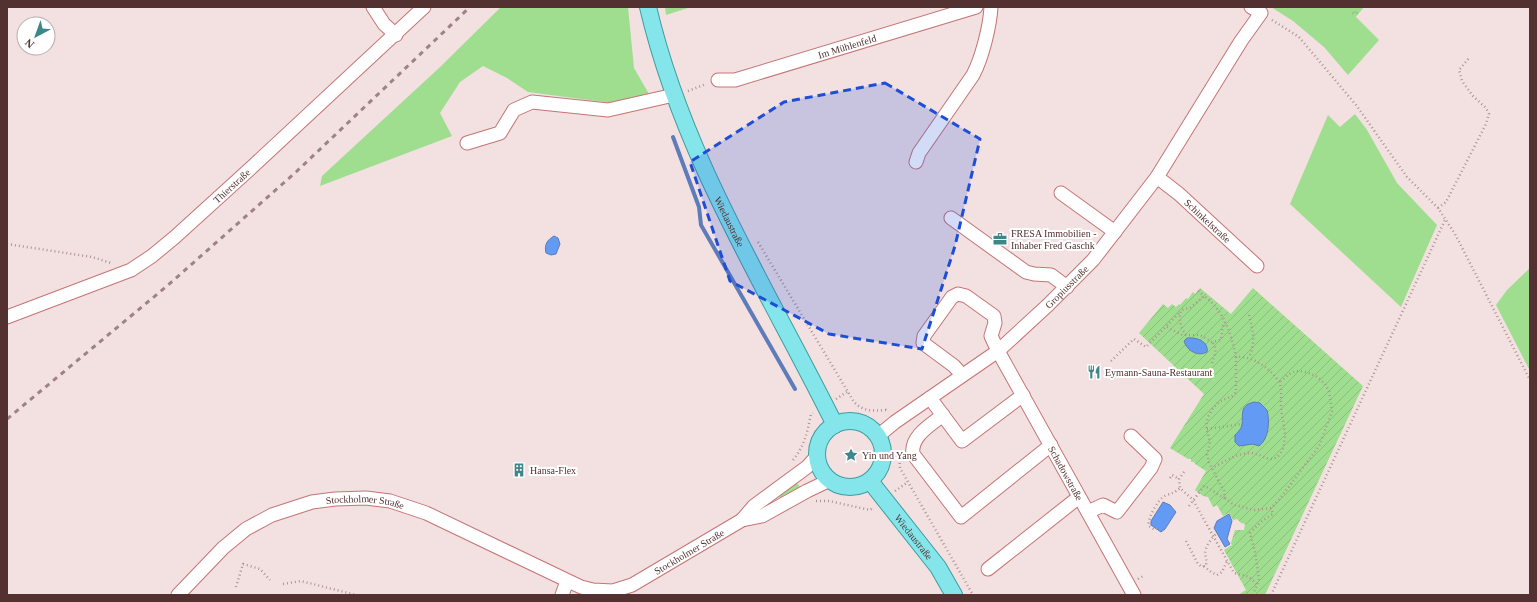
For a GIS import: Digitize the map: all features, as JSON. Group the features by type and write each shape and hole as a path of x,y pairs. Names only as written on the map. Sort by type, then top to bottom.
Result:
{"main road":[{"name":"Wiedaustraße","path":"648,7 662,60 680,94 703,164 749,263 834,425"},
{"path":"844,422 858,423 871,429 878,436 882,445 882,465 877,474 870,481 861,486 850,488 839,486 822,472 817,456 820,442 823,435 834,425 844,422"},
{"name":"Wiedaustraße","path":"870,481 938,567 954,595"}],"street":[{"path":"373,7 384,24 396,35"},
{"name":"Thierstraße","path":"7,317 130,270 152,256 175,237 396,35 424,7"},
{"name":"Im Mühlenfeld","path":"718,80 734,80 976,7"},
{"path":"916,162 919,153 978,67 991,17 991,7"},
{"name":"Gropiusstraße","path":"878,436 895,422 998,351 1093,260 1158,177 1241,41 1256,10"},
{"path":"467,143 500,133 514,110 532,102 608,110 680,94"},
{"name":"Schinkelstraße","path":"1158,177 1179,194 1257,266"},
{"path":"1061,193 1115,232"},
{"path":"951,218 1026,272 1051,275 1066,287"},
{"name":"Schadowstraße","path":"962,375 954,366 923,343 924,336 955,294 962,294 966,296 994,316 995,323 991,336 998,351 1134,595"},
{"path":"930,398 962,441 1023,395"},
{"path":"943,415 918,437 914,444 913,451 961,517 1051,445"},
{"path":"1088,512 1103,505 1117,512 1151,468 1155,459 1131,436"},
{"name":"Stockholmer Straße","path":"178,595 223,548 246,529 272,515 312,502 335,499 366,498 410,507 464,531 567,581 593,590 614,591 648,577 742,520 754,506 807,467 817,456"},
{"name":"Stockholmer Straße","path":"742,520 762,516 807,490 830,480"},
{"path":"988,569 1079,497"},
{"path":"562,595 567,581"}],"path":[{"path":"1256,10 1299,37 1356,105 1407,176 1438,208 1455,234 1530,380"},
{"path":"1438,208 1446,202 1486,124 1489,114 1486,108 1473,96 1462,81 1459,70 1470,57"},
{"path":"680,94 718,80"},
{"path":"1271,595 1445,220"},
{"path":"755,238 854,402 860,408 869,411 886,410 895,422"},
{"path":"7,244 92,257 130,270"},
{"path":"1198,291 1213,303 1225,321 1236,357 1236,392 1232,396 1219,402 1213,408 1208,417 1207,429 1210,442 1207,454 1209,463 1224,491 1225,498"},
{"path":"1111,361 1134,339 1146,347 1181,310 1190,308 1204,296"},
{"path":"1181,310 1179,318 1182,331 1189,338"},
{"path":"1249,315 1254,330 1254,339 1250,358"},
{"path":"1212,342 1221,340 1225,321"},
{"path":"1167,326 1177,333 1186,335 1200,335 1212,342 1215,345 1216,351 1212,363"},
{"path":"1212,468 1240,455 1251,453 1266,459 1274,459 1284,449 1285,435 1281,407 1282,391 1279,383 1266,369 1250,358 1244,356 1236,357"},
{"path":"1189,506 1204,486 1211,488 1234,505 1255,510 1271,508 1282,496 1319,446 1332,411 1329,392 1324,383 1316,376 1306,372 1296,371 1289,374 1279,383"},
{"path":"1207,429 1242,424"},
{"path":"1184,472 1179,479 1180,488 1193,500 1234,573 1246,574 1253,579 1257,585"},
{"path":"1170,478 1172,475 1179,479"},
{"path":"908,482 973,595"},
{"path":"1156,528 1155,530 1149,526 1149,518 1162,499 1180,488"},
{"path":"1253,595 1259,579 1250,533 1262,521 1272,514 1271,508"},
{"path":"1204,566 1207,561 1205,556 1206,549 1217,533"},
{"path":"1186,541 1198,564 1202,567 1204,566 1217,575 1222,572 1227,560"},
{"path":"236,587 243,564 260,569 270,580"},
{"path":"283,584 301,581 356,595"}],"highlighted area":[{"path":"885,83 980,139 955,246 922,349 829,334 730,281 690,162 784,102"}],"green space":[{"path":"501,7 628,7 634,68 649,94 619,104 528,92 507,78 483,66 460,82 440,113 452,136 320,186 322,176 439,68"},
{"path":"665,7 691,7 666,15"},
{"path":"1271,7 1346,7 1379,40 1348,75 1324,47 1293,21"},
{"path":"1346,7 1364,7 1355,18"},
{"path":"1355,114 1367,130 1397,183 1437,225 1401,307 1290,204 1328,115 1340,127"},
{"path":"1530,268 1530,371 1496,305 1507,290"},
{"path":"1200,288 1231,314 1253,288 1363,386 1265,595 1238,595 1246,590 1224,550 1232,545 1231,543 1235,530 1244,530 1245,524 1241,523 1237,519 1233,520 1229,513 1223,516 1217,505 1213,507 1208,497 1203,496 1195,490 1206,471 1194,462 1191,462 1191,459 1188,459 1170,448 1204,394 1139,333 1163,304 1168,308 1172,304 1176,307 1186,298 1188,299 1193,292 1195,294"},
{"path":"797,483 801,488 781,498 779,497 780,493"}],"water":[{"path":"554,236 558,238 560,244 556,254 551,255 546,253 545,248 548,241"},
{"path":"1187,338 1194,338 1204,342 1207,352 1200,354 1190,350 1185,345 1184,341"},
{"path":"1254,402 1260,403 1267,410 1267,434 1259,446 1253,444 1239,446 1235,442 1235,435 1241,428 1243,409 1245,406"},
{"path":"1163,502 1170,505 1176,512 1165,529 1161,532 1151,525 1151,521"},
{"path":"1229,514 1232,521 1227,539 1230,544 1225,547 1214,528 1217,521"}],"waterway":[{"path":"673,137 699,207 701,225 795,389"}],"railway":[{"path":"7,419 167,286 296,172 470,7"}],"place":[{"name":"FRESA Immobilien - Inhaber Fred Gaschk","path":"1000,239"},
{"name":"Eymann-Sauna-Restaurant","path":"1094,372"},
{"name":"Yin und Yang","path":"851,455"},
{"name":"Hansa-Flex","path":"519,470"}]}
